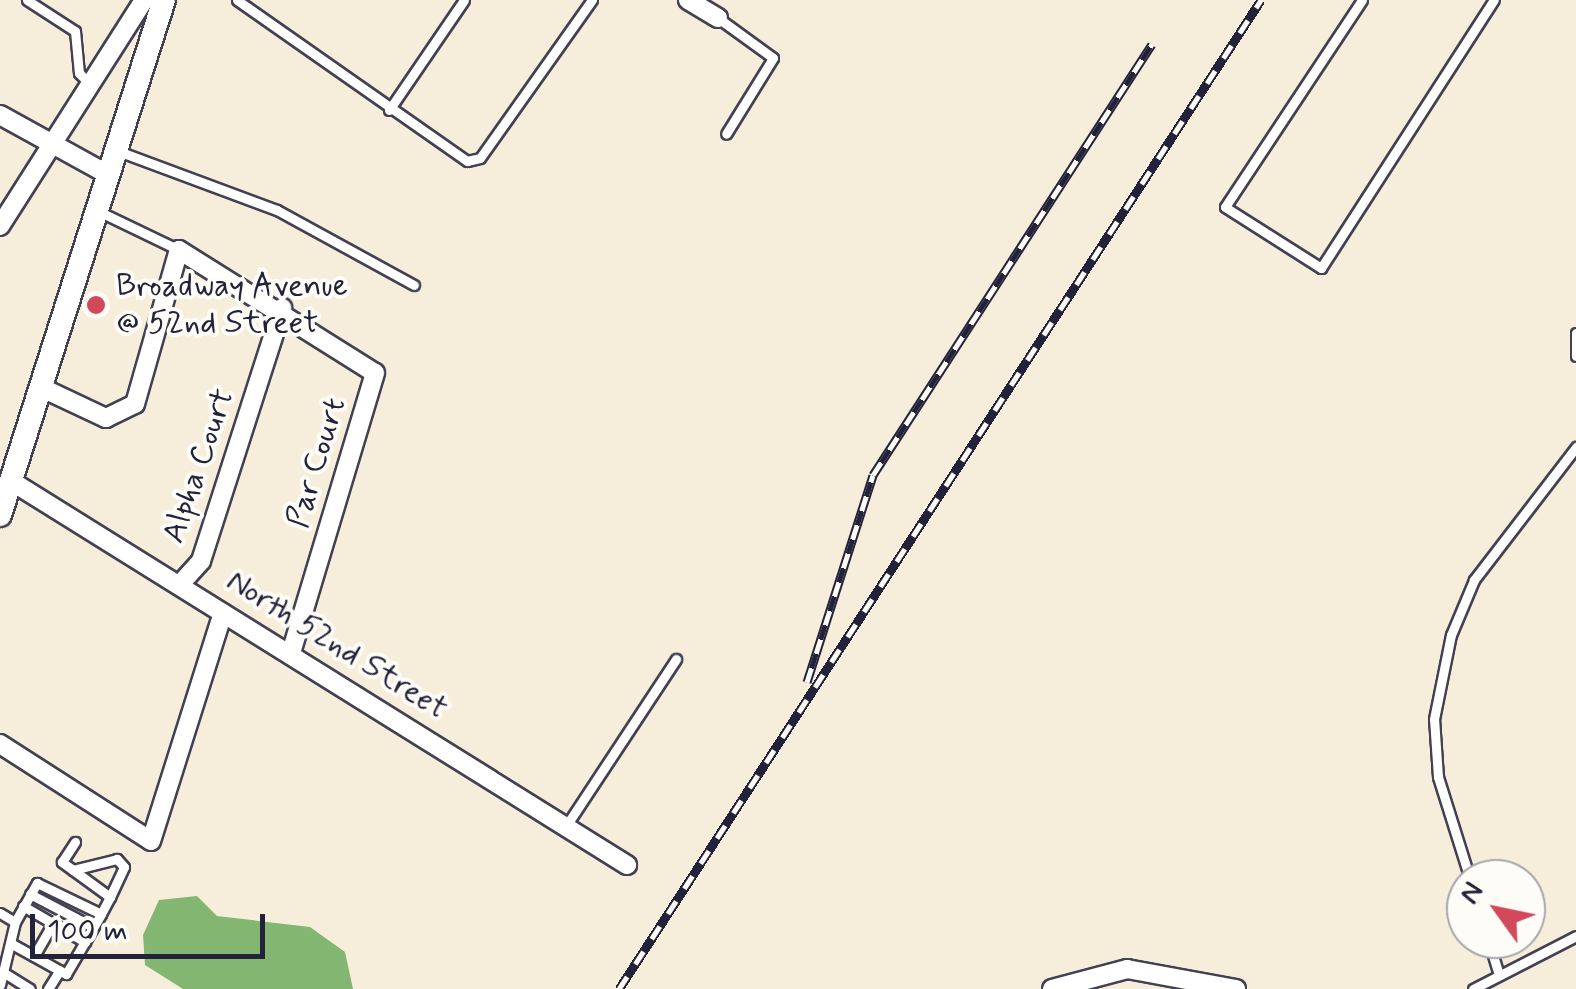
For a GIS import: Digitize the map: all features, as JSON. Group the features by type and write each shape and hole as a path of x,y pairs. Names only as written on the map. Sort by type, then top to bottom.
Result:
{"street":[{"path":"0,226 144,0"},
{"path":"0,515 164,0"},
{"path":"688,0 718,18"},
{"path":"0,115 50,148 107,174"},
{"path":"40,387 106,418 136,404 179,250"},
{"name":"Par Court","path":"179,250 282,308 376,373 292,650"},
{"name":"Alpha Court","path":"183,580 201,560 282,308"},
{"name":"North 52nd Street","path":"11,481 183,580 223,613 292,650 628,865"},
{"path":"0,744 151,841 223,613"},
{"path":"1052,989 1127,969 1236,989"}],"lane":[{"path":"27,0 74,31 78,73 90,84"},
{"path":"237,0 467,161 480,158 592,0"},
{"path":"389,110 464,0"},
{"path":"1362,0 1226,207 1321,268 1494,0"},
{"path":"718,18 772,58 726,134"},
{"path":"115,150 277,210 414,285"},
{"path":"96,210 179,250"},
{"path":"1576,333 1576,356"},
{"path":"1464,859 1438,777 1434,719 1453,624 1474,580 1576,448"},
{"path":"566,826 676,659"},
{"path":"75,842 62,862 110,896"},
{"path":"48,989 86,942 124,868 117,859 74,870"},
{"path":"0,985 6,974 15,922 36,883 101,914"},
{"path":"30,894 94,928"},
{"path":"24,906 86,942"},
{"path":"0,913 15,922"},
{"path":"34,956 54,923"},
{"path":"1474,989 1576,936"},
{"path":"12,944 60,970"},
{"path":"1494,959 1499,975"},
{"path":"6,974 30,989"}],"green space":[{"path":"197,896 217,916 310,927 345,952 353,989 183,989 145,965 143,935 159,900"}],"railway":[{"path":"619,989 1261,0"},
{"path":"807,682 873,475 1152,44"}],"place":[{"name":"Broadway Avenue @ 52nd Street","path":"96,305"}]}
